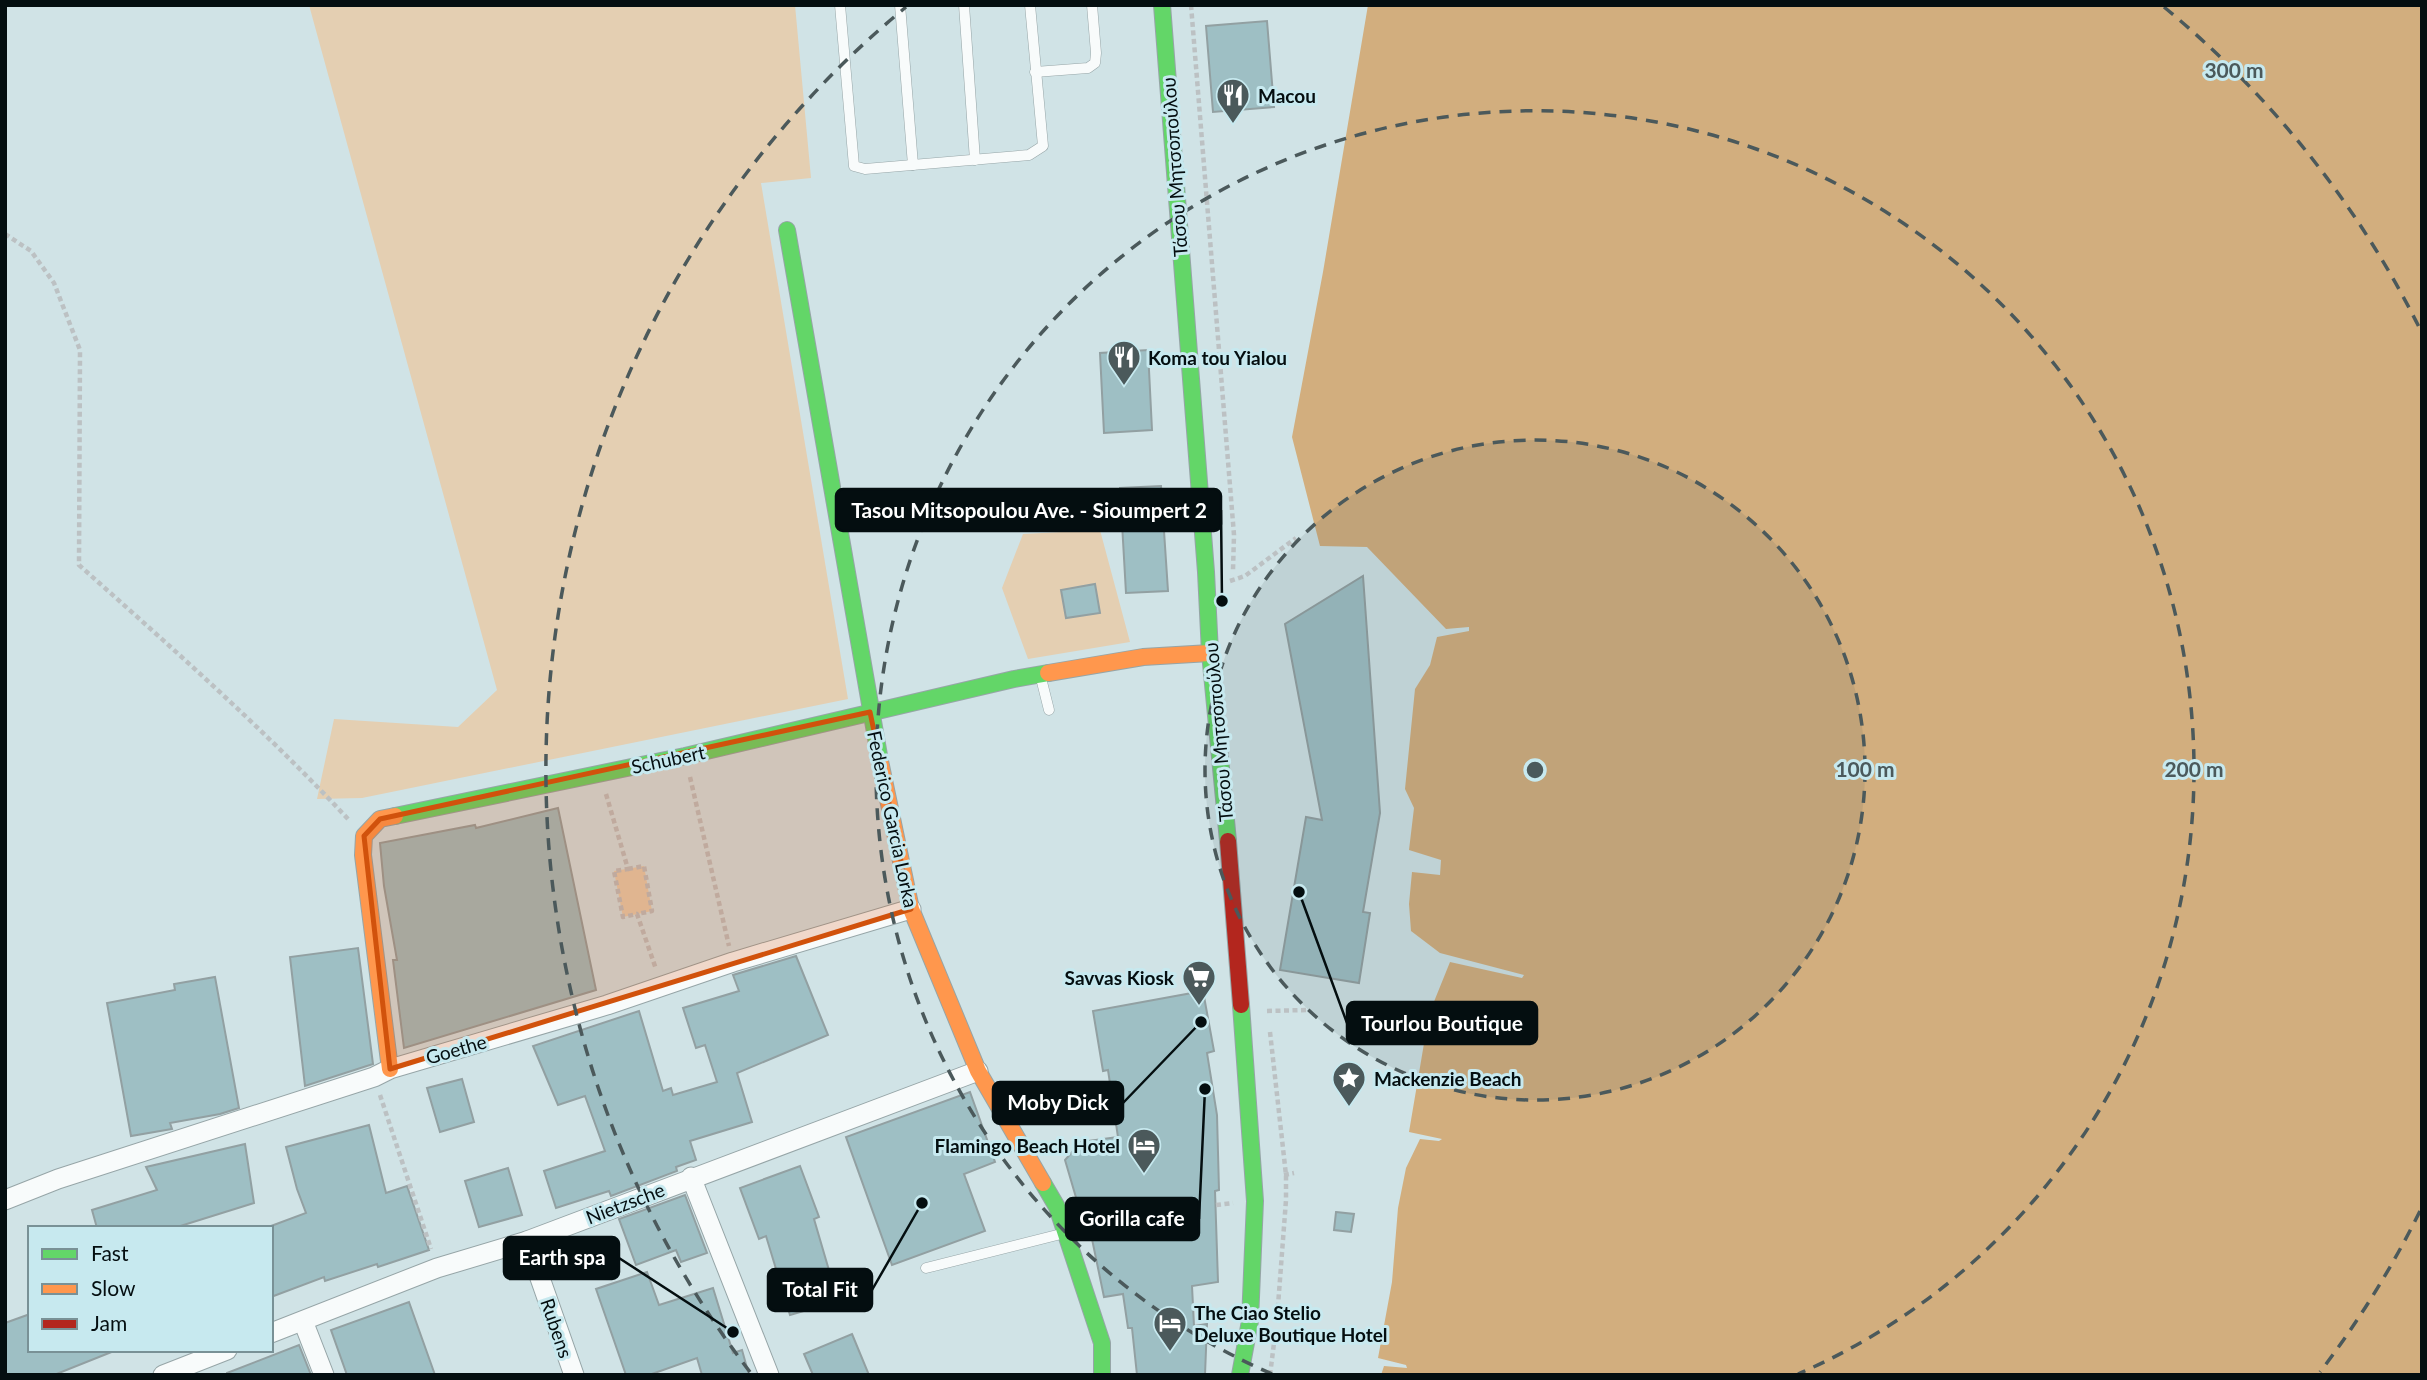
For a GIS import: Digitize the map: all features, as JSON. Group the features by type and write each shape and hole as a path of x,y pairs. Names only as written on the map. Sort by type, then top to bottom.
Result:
{"street":[{"name":"Τάσου Μητσοπούλου","path":"1162,5 1210,653 1228,835 1255,1201 1250,1321 1240,1375"},
{"name":"Federico Garcia Lorka","path":"787,230 870,712 911,909 952,1024 1057,1207 1102,1343 1102,1375"},
{"name":"Schubert","path":"363,836 380,819 685,756 1040,674 1143,657 1210,653"},
{"path":"363,836 382,1073"},
{"name":"Goethe","path":"5,1200 58,1179 382,1073 911,909"},
{"name":"Nietzsche","path":"273,1332 437,1268 527,1241 978,1071"},
{"path":"691,1177 769,1375"},
{"name":"Rubens","path":"527,1241 574,1375"},
{"path":"303,1321 324,1375"},
{"path":"163,1375 222,1352"}],"lane":[{"path":"840,5 854,166 865,169 1029,155 1043,146 1030,5"},
{"path":"900,5 914,165"},
{"path":"964,5 975,160"},
{"path":"1035,72 1088,68 1095,63 1093,5"},
{"path":"1040,674 1049,710"},
{"path":"926,1268 1066,1233"}],"path":[{"path":"1191,5 1234,536 1233,593"},
{"path":"5,234 32,251 54,283 80,350 79,565 308,776 363,836"},
{"path":"1245,576 1296,538"},
{"path":"685,756 733,962"},
{"path":"600,774 628,869"},
{"path":"644,866 652,911 638,914 623,917 614,871 644,866"},
{"path":"638,914 662,986"},
{"path":"1266,997 1286,1200 1279,1305 1270,1375"},
{"path":"1267,1011 1306,1010"},
{"path":"382,1073 437,1268"},
{"path":"1283,1175 1294,1173"}],"highlighted area":[{"path":"870,712 911,909 390,1069 364,836 380,819"}],"shaded area":[{"path":"309,5 795,5 811,178 761,183 848,699 362,798 317,799 334,719 458,727 497,690"},
{"path":"1368,5 2422,5 2422,1375 1381,1375 1384,1366 1407,1368 1406,1365 1378,1358 1392,1282 1398,1208 1406,1168 1420,1139 1442,1139 1409,1132 1429,1014 1450,962 1522,978 1524,975 1440,953 1411,931 1409,904 1412,872 1440,875 1441,860 1409,850 1414,808 1405,789 1415,689 1430,665 1437,637 1469,631 1469,627 1446,629 1367,547 1320,546 1292,437"},
{"path":"1100,530 1130,642 1028,659 1002,588 1023,534","holes":["1094,584 1099,613 1066,618 1061,590"]},
{"path":"644,866 652,911 623,917 614,871"}],"building":[{"path":"1267,21 1274,107 1213,112 1206,26"},
{"path":"1148,350 1152,430 1104,433 1100,353"},
{"path":"1161,486 1168,591 1126,593 1120,488"},
{"path":"1363,576 1380,813 1363,912 1370,913 1359,983 1280,970 1306,817 1322,820 1285,624"},
{"path":"1095,584 1100,613 1066,618 1061,590"},
{"path":"558,808 596,990 404,1048 393,960 397,960 384,886 380,843 475,825 476,828"},
{"path":"358,948 373,1064 305,1086 290,957"},
{"path":"796,956 828,1035 737,1073 752,1122 690,1141 696,1160 676,1167 677,1171 611,1196 609,1191 556,1208 544,1171 605,1151 585,1096 558,1105 533,1046 639,1011 663,1091 671,1088 673,1095 717,1082 705,1045 696,1048 683,1008 739,991 733,975"},
{"path":"215,977 239,1108 170,1123 172,1129 131,1136 107,1003 175,990 174,984"},
{"path":"1203,991 1214,1051 1207,1053 1217,1115 1219,1190 1215,1191 1218,1282 1192,1286 1194,1326 1207,1324 1205,1375 1137,1375 1132,1328 1128,1328 1123,1294 1104,1297 1086,1210 1080,1211 1065,1160 1081,1142 1118,1137 1108,1070 1103,1071 1093,1011"},
{"path":"462,1079 474,1122 440,1132 427,1088"},
{"path":"970,1092 995,1162 964,1174 985,1231 892,1265 846,1137"},
{"path":"369,1125 386,1193 407,1186 429,1250 325,1281 324,1277 273,1296 271,1226 306,1213 286,1147"},
{"path":"245,1144 254,1203 180,1226 96,1226 92,1210 157,1190 146,1167"},
{"path":"800,1166 819,1217 814,1219 838,1301 790,1315 766,1236 759,1239 740,1188"},
{"path":"508,1168 522,1215 479,1227 465,1181"},
{"path":"685,1195 707,1253 681,1262 676,1250 636,1265 619,1219"},
{"path":"1336,1212 1354,1214 1351,1232 1334,1230"},
{"path":"647,1272 659,1305 713,1288 733,1353 742,1350 749,1375 702,1375 697,1358 649,1375 626,1375 596,1289"},
{"path":"409,1302 435,1375 347,1375 331,1330"},
{"path":"28,1315 28,1352 112,1352 54,1375 5,1375 5,1323"},
{"path":"852,1334 869,1375 813,1375 804,1354"},
{"path":"299,1345 311,1375 227,1375 227,1373"}],"traffic: fast":[{"path":"1162,5 1210,653 1228,841"},
{"path":"787,230 880,761"},
{"path":"395,816 685,756 1048,673"},
{"path":"1240,1375 1250,1321 1255,1201 1241,1005"},
{"path":"1043,1183 1057,1207 1102,1343 1102,1375"}],"traffic: slow":[{"path":"1048,673 1143,657 1210,653"},
{"path":"880,761 911,909 978,1071 1043,1183"},
{"path":"390,1069 363,855 364,836 380,819 395,816"}],"traffic: jam":[{"path":"1228,841 1241,1005"}],"place":[{"name":"Macou","path":"1233,125"},
{"name":"Koma tou Yialou","path":"1124,387"},
{"name":"Tasou Mitsopoulou Ave. - Sioumpert 2","path":"1222,601"},
{"name":"Tourlou Boutique","path":"1299,892"},
{"name":"Savvas Kiosk","path":"1199,1007"},
{"name":"Moby Dick","path":"1201,1022"},
{"name":"Gorilla cafe","path":"1205,1089"},
{"name":"Mackenzie Beach","path":"1349,1108"},
{"name":"Flamingo Beach Hotel","path":"1144,1175"},
{"name":"Total Fit","path":"922,1203"},
{"name":"Earth spa","path":"733,1332"},
{"name":"The Ciao Stelio Deluxe Boutique Hotel","path":"1170,1353"}]}
